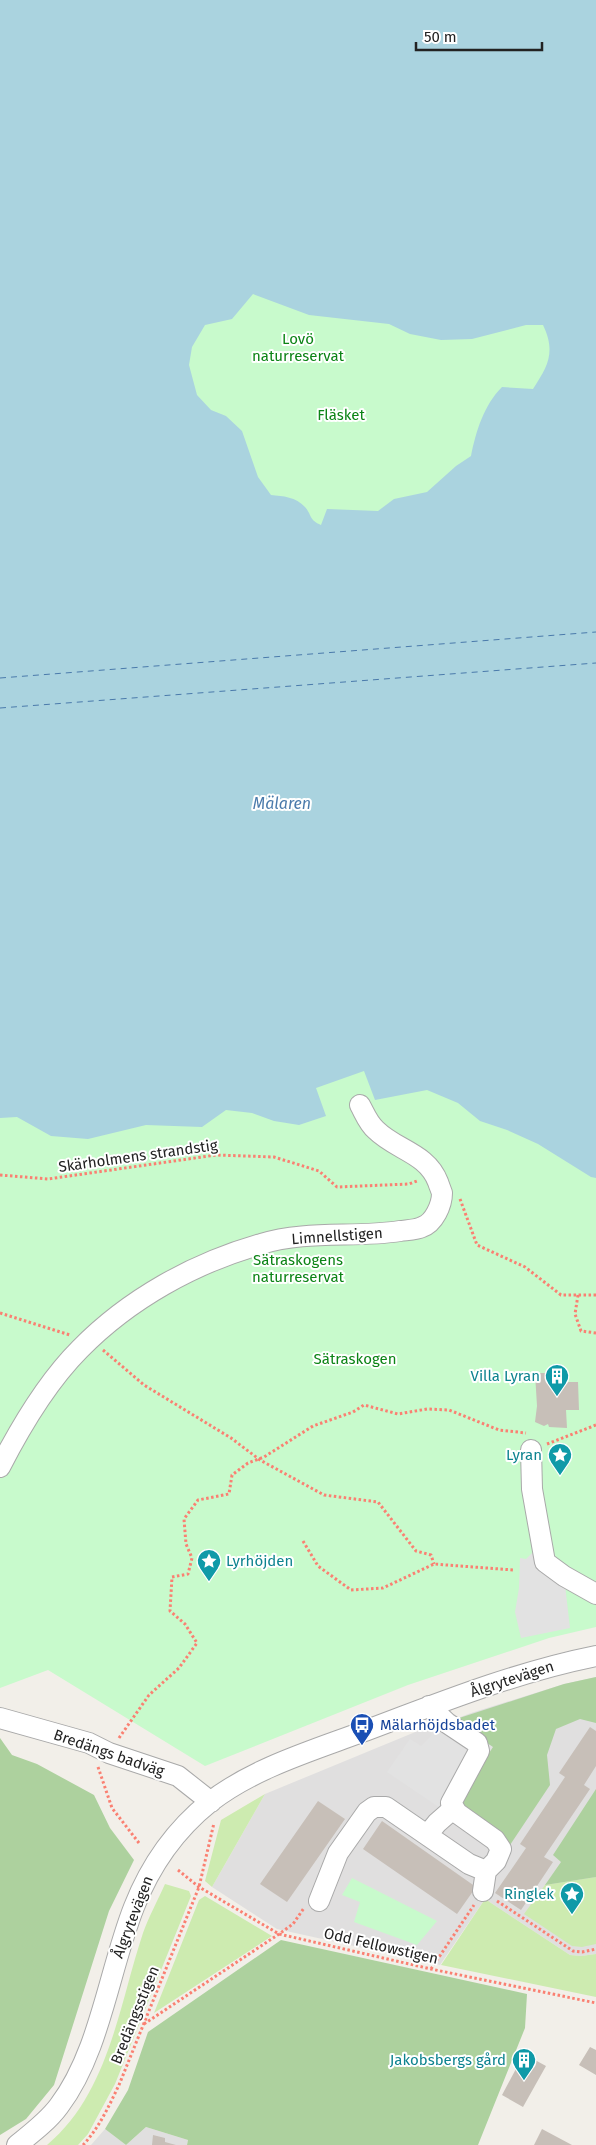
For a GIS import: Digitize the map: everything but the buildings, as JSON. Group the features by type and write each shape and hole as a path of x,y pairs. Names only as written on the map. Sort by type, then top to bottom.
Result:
{"street":[{"path":"360,1105 375,1130 386,1139 424,1160 435,1174"},
{"name":"Limnellstigen","path":"0,1467 44,1393 80,1349 123,1312 158,1287 204,1264 263,1243 307,1236 387,1233 424,1227 437,1213 442,1192 435,1174"},
{"path":"531,1450 532,1489 545,1562 564,1576 596,1594"},
{"name":"Ålgrytevägen","path":"17,2145 40,2127 59,2106 75,2081 91,2043 120,1942 148,1875 180,1829 210,1802 244,1780 283,1762 429,1706 550,1665 596,1656"},
{"path":"429,1706 447,1723 477,1743 479,1751 451,1803 457,1813 495,1840 501,1849 496,1861 486,1870 483,1891"},
{"name":"Bredängs badväg","path":"0,1718 89,1743 109,1753 178,1776 210,1802"},
{"path":"319,1901 338,1853 367,1812 374,1807 386,1806 469,1864 486,1870"},
{"path":"428,1834 436,1823 454,1808"}],"path":[{"name":"Skärholmens strandstig","path":"0,1175 48,1179 216,1155 274,1157 319,1171 337,1187 409,1184 435,1174"},
{"path":"459,1195 477,1245 525,1267 561,1295 596,1295"},
{"path":"578,1295 575,1314 581,1331 596,1333"},
{"path":"0,1313 98,1345 144,1385 232,1438 259,1459 324,1495 378,1502 416,1551 431,1555 434,1564"},
{"path":"109,1753 149,1695 179,1668 198,1642 185,1624 170,1611 172,1577 188,1574 192,1558 186,1544 184,1519 198,1500 229,1494 232,1475 248,1463 259,1459 313,1426 353,1412 364,1404 398,1414 427,1409 449,1410 499,1430 528,1434 531,1450 596,1425"},
{"path":"303,1541 318,1566 351,1590 383,1588 434,1564 513,1570"},
{"path":"89,1743 112,1808 139,1843"},
{"name":"Bredängsstigen","path":"83,2145 91,2137 112,2099 199,1887 216,1814 210,1802"},
{"name":"Odd Fellowstigen","path":"178,1870 199,1887 279,1934 431,1969 596,2003"},
{"path":"431,1969 483,1891 573,1951 582,1952 596,1949"},
{"path":"143,2024 293,1924 311,1898 319,1901"}],"shaded area":[{"path":"532,1553 564,1576 570,1628 521,1638 515,1612 519,1588 520,1558 526,1559"},
{"path":"596,1677 596,1954 570,1955 485,1899 440,1965 277,1929 212,1887 265,1794 425,1728 429,1729 471,1713 564,1684"},
{"path":"453,1720 493,1747 449,1814 387,1772 410,1739 421,1746 432,1735 429,1729"},
{"path":"146,2127 188,2140 187,2145 126,2145"},
{"path":"105,2129 126,2145 91,2145"}],"green space":[{"name":"Mälaren","path":"0,0 596,0 596,1627 549,1638 408,1685 205,1766 48,1670 0,1688"},
{"path":"596,1677 596,1723 580,1719 556,1729 547,1755 550,1785 510,1845 454,1808 453,1720 564,1684"},
{"path":"0,1738 12,1755 37,1764 94,1795 110,1828 134,1860 109,1911 54,2085 26,2119 0,2135"},
{"path":"596,1789 596,1877 545,1885 561,1862 553,1855"},
{"path":"265,1794 212,1887 205,1881 221,1820"},
{"path":"596,1877 596,1944 582,1947 572,1946 524,1914 545,1885"},
{"path":"352,1878 437,1921 417,1945 354,1922 360,1902 342,1895"},
{"path":"165,1884 189,1891 191,1896 115,2084 88,2134 78,2145 47,2145 68,2124 85,2100 98,2074 118,2018 143,1933"},
{"path":"205,1896 272,1936 154,2013 199,1900"},
{"path":"485,1899 570,1955 596,1954 596,1997 441,1965"},
{"path":"281,1940 527,1994 525,2028 478,2145 187,2145 188,2140 146,2127 126,2145 105,2129 128,2090 148,2032"}],"water":[{"name":"Mälaren","path":"0,0 596,0 596,1178 591,1177 538,1144 507,1130 480,1121 458,1103 427,1090 375,1100 364,1071 316,1088 326,1116 299,1125 274,1121 252,1113 226,1110 202,1127 146,1125 88,1139 51,1136 17,1117 0,1118","holes":["253,294 309,315 389,324 410,334 441,340 472,339 526,325 543,325 550,351 543,373 533,389 502,387 486,410 475,437 471,456 456,466 427,492 394,499 378,511 327,509 321,525 314,521 305,507 298,501 271,495 258,477 242,431 226,416 211,410 197,395 189,365 192,347 205,325 232,319"]}],"ferry route":[{"path":"0,678 596,632"},
{"path":"0,708 596,663"}],"place":[{"name":"Villa Lyran","path":"557,1397"},
{"name":"Lyran","path":"560,1476"},
{"name":"Lyrhöjden","path":"209,1582"},
{"name":"Mälarhöjdsbadet","path":"362,1746"},
{"name":"Ringlek","path":"572,1915"},
{"name":"Jakobsbergs gård","path":"524,2081"}],"park label":[{"name":"Lovö naturreservat","path":"298,348"},
{"name":"Fläsket","path":"341,415"},
{"name":"Sätraskogens naturreservat","path":"298,1268"},
{"name":"Sätraskogen","path":"355,1359"}]}
